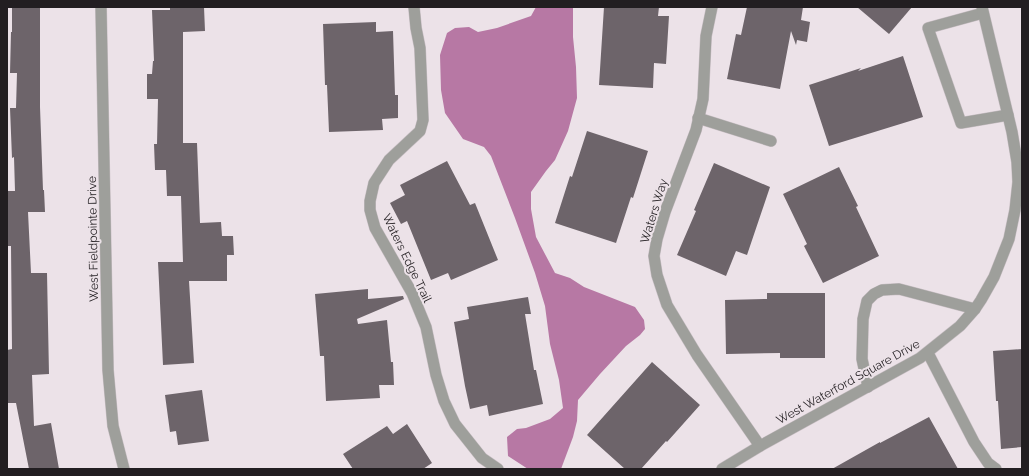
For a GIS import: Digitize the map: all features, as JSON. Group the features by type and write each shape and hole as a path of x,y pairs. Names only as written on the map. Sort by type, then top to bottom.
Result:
{"street":[{"name":"West Fieldpointe Drive","path":"101,7 108,370 114,426 124,469"},
{"name":"Waters Edge Trail","path":"414,7 420,48 423,120 420,131 389,160 374,183 370,201 370,210 375,228 412,293 426,327 436,376 446,407 455,424 482,458 498,469"},
{"name":"Waters Way","path":"712,7 706,36 703,99 696,130 665,212 656,239 654,256 657,275 667,305 697,355 760,446"},
{"path":"983,10 928,28 961,123 1008,115"},
{"name":"West Waterford Square Drive","path":"722,469 760,446 928,353 960,326 975,310 981,300 994,277 1009,240 1016,210 1018,182 1017,162 1012,132 983,10"},
{"path":"698,118 771,141"},
{"path":"868,387 862,359 862,319 867,301 874,294 882,290 899,289 975,310"},
{"path":"928,353 974,442 988,463 996,469"}],"shaded area":[{"path":"536,7 573,7 573,37 577,98 568,131 555,160 531,192 531,209 536,237 555,273 570,278 584,287 635,307 644,320 645,329 626,346 578,400 577,421 573,437 561,469 528,469 508,456 507,437 517,429 526,428 550,419 563,408 559,380 550,344 545,306 535,273 491,156 484,147 463,139 445,113 441,90 440,55 447,33 455,28 469,27 478,32 497,28 531,16"}],"building":[{"path":"12,7 40,7 40,107 45,212 28,212 31,273 47,273 49,374 32,375 34,426 51,423 59,469 29,469 16,403 7,403 7,350 12,349 11,246 7,246 7,191 15,191 10,108 16,108 17,73 10,73"},
{"path":"170,7 204,7 205,31 183,32 183,143 197,143 200,223 221,222 222,236 233,236 234,255 227,255 227,281 189,281 194,363 163,365 158,262 183,262 181,196 167,196 166,170 155,170 154,144 157,144 158,99 147,99 147,74 152,74 154,61 152,10 170,10"},
{"path":"604,7 659,7 658,16 669,16 666,64 654,63 653,88 599,85"},
{"path":"747,7 803,7 801,20 810,22 807,42 797,40 796,45 791,31 780,89 727,79 736,34 741,35"},
{"path":"857,7 912,7 889,34"},
{"path":"376,22 376,32 393,31 395,95 398,95 398,118 382,119 383,130 329,132 327,85 325,85 323,24"},
{"path":"903,56 923,117 829,146 809,85"},
{"path":"587,131 648,151 633,198 631,197 616,243 555,223 570,176 572,177"},
{"path":"447,161 470,205 475,203 498,260 451,280 448,273 431,280 407,221 401,224 390,203 405,195 400,185"},
{"path":"714,163 770,187 747,255 736,251 726,276 677,255 696,211 694,210"},
{"path":"839,167 858,206 856,207 879,256 823,283 804,246 807,244 783,194"},
{"path":"368,289 368,299 403,296 404,299 357,319 358,324 387,320 391,362 393,362 394,385 379,385 380,398 326,401 324,356 320,356 315,294"},
{"path":"767,293 825,293 825,358 780,358 780,353 726,354 725,300 767,299"},
{"path":"528,297 531,314 525,314 534,370 536,370 543,404 489,416 487,405 470,409 454,322 469,319 467,307"},
{"path":"1022,349 1022,447 1001,449 993,351"},
{"path":"652,362 700,405 641,469 625,469 587,435"},
{"path":"202,390 209,441 178,445 176,431 170,432 165,395"},
{"path":"929,417 958,469 832,469 880,442"},
{"path":"407,424 432,463 423,469 353,469 343,454 387,426 393,434"}]}
